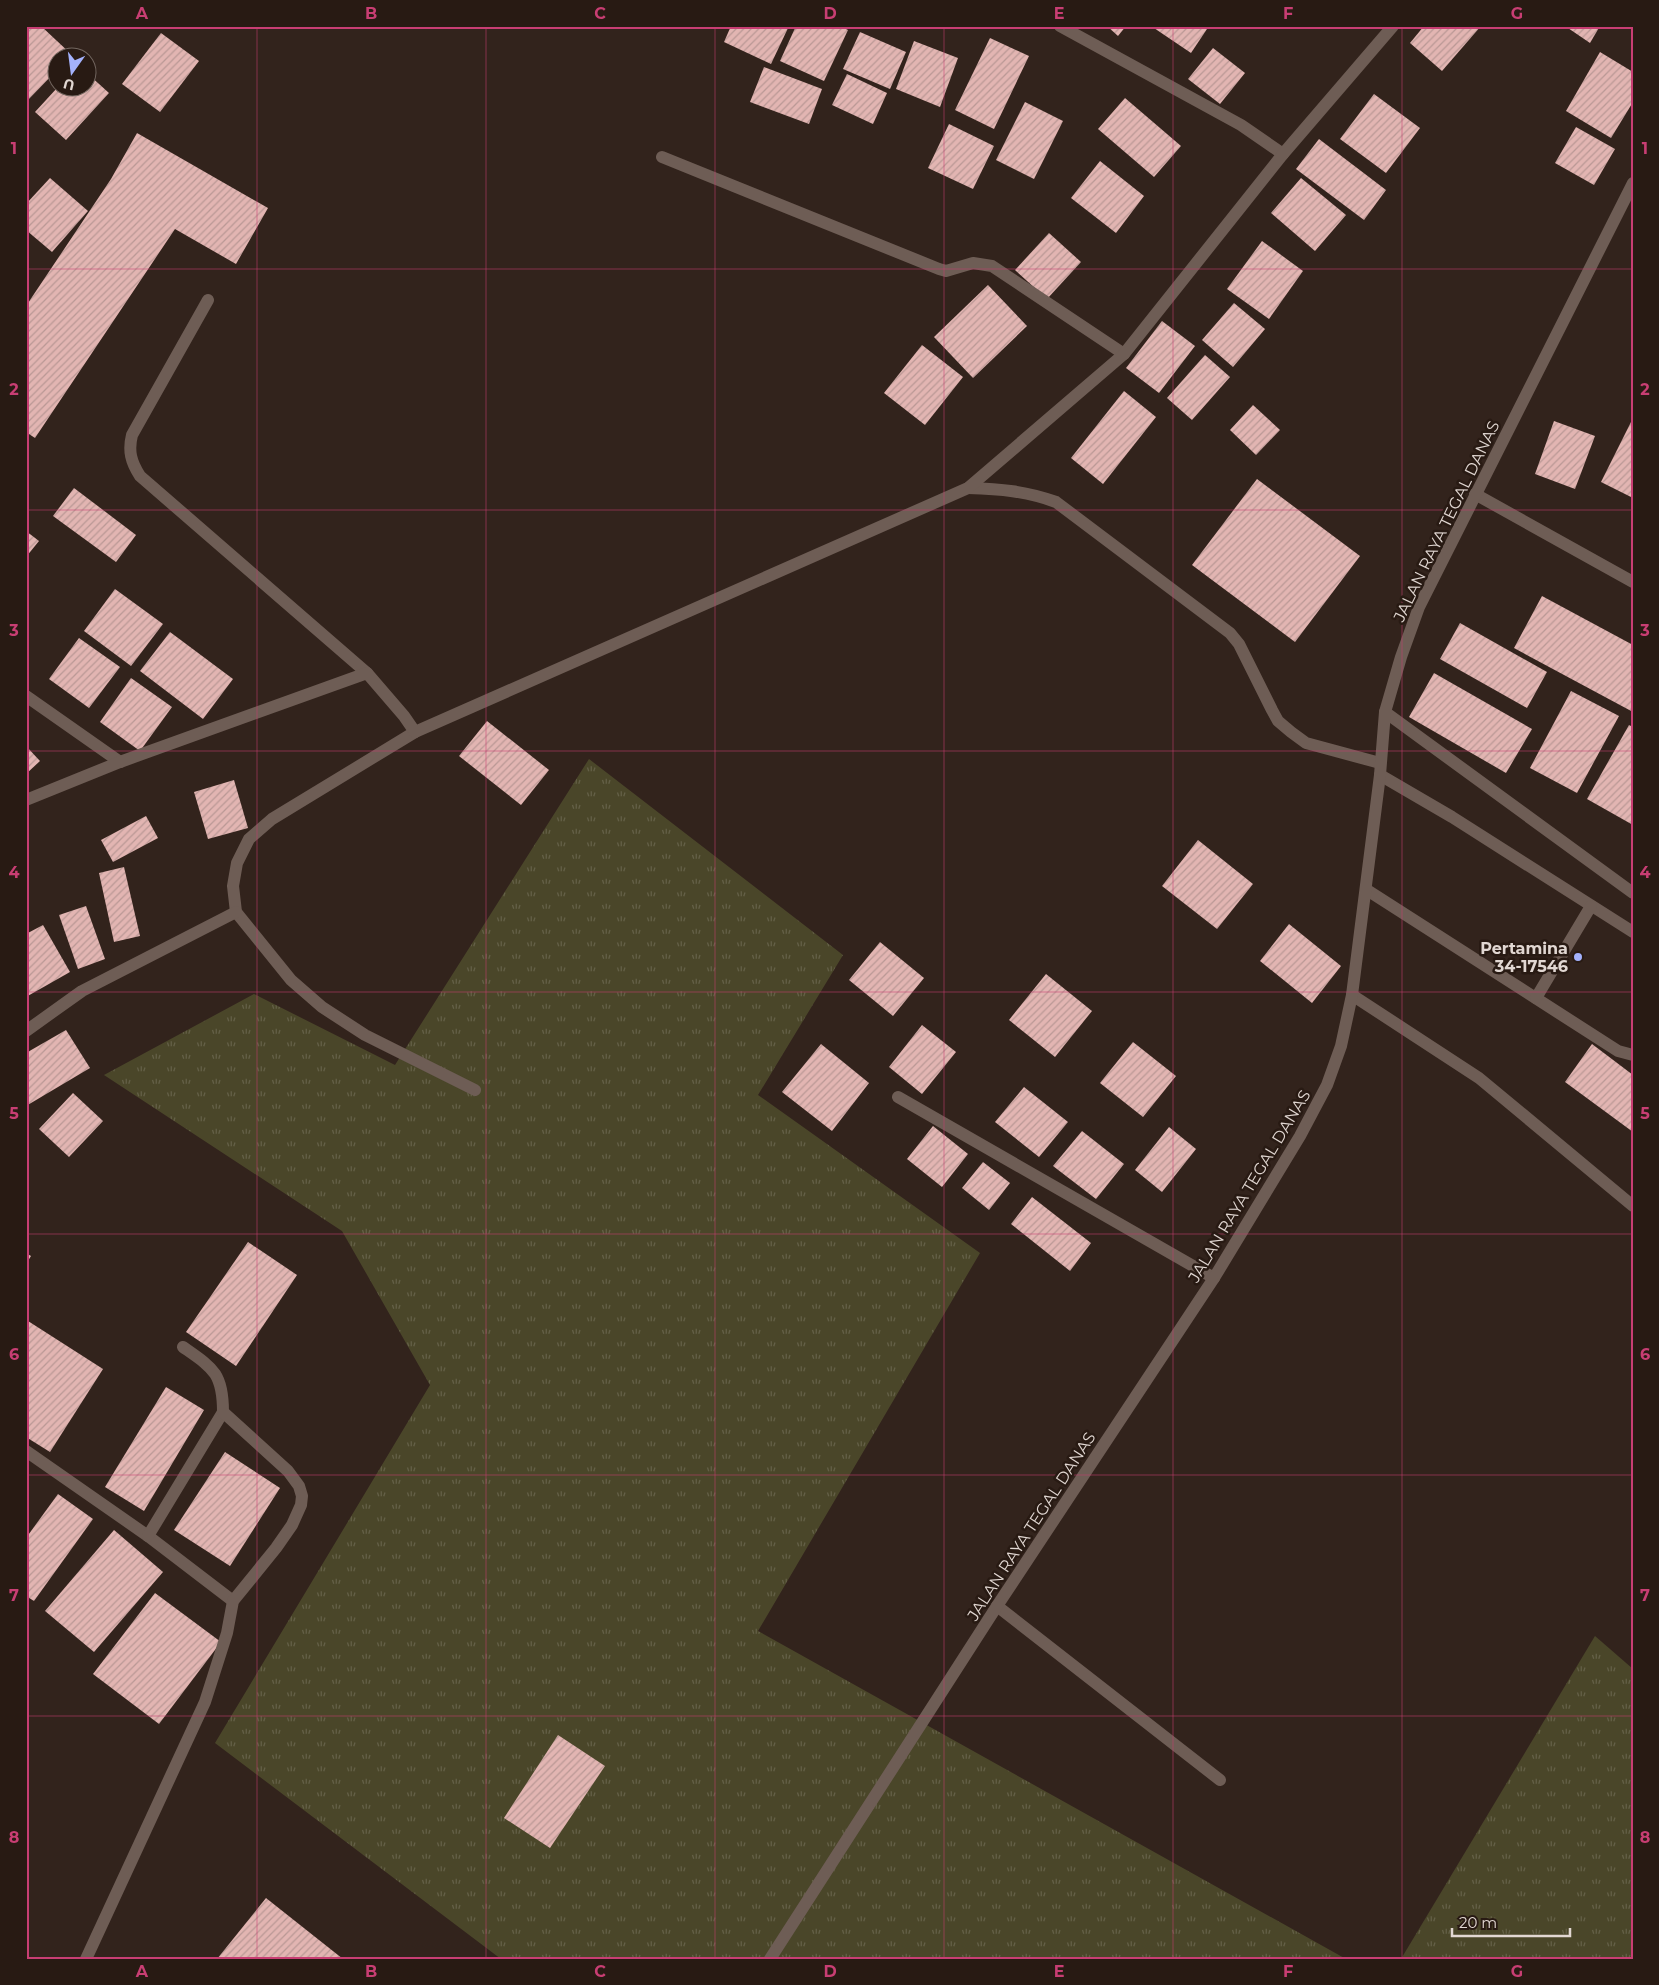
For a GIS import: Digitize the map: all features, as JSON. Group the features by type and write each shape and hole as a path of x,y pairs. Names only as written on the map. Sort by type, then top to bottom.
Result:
{"street":[{"path":"1060,26 1241,124 1283,154"},
{"path":"476,1090 365,1035 322,1007 291,980 236,912 233,886 237,863 249,839 272,819 415,732 968,488 1124,354 1283,154 1393,26"},
{"path":"662,157 939,269 946,271 973,262 992,266 1124,354"},
{"name":"JALAN RAYA TEGAL DANAS","path":"770,1959 997,1606 1214,1278 1300,1136 1327,1085 1341,1046 1352,995 1367,890 1385,712 1400,657 1419,607 1633,183"},
{"path":"208,300 132,435 129,447 134,467 140,476 367,673 404,716 415,732"},
{"path":"968,488 1032,493 1056,502 1226,629 1239,644 1278,721 1291,732 1306,743 1380,769 1633,932"},
{"path":"1475,494 1633,582"},
{"path":"26,800 120,762 367,673"},
{"path":"26,696 120,762"},
{"path":"1385,712 1633,893"},
{"path":"1367,890 1618,1052 1633,1055"},
{"path":"1536,998 1591,906"},
{"path":"26,1031 82,991 236,912"},
{"path":"1352,995 1479,1078 1633,1206"},
{"path":"898,1097 1214,1278"},
{"path":"148,1536 223,1412 223,1396 216,1374 212,1368 183,1347"},
{"path":"86,1959 206,1702 227,1632 233,1601 261,1569 292,1525 301,1505 300,1486 288,1471 223,1412"},
{"path":"26,1451 148,1536 233,1601"},
{"path":"997,1606 1220,1780"}],"green space":[{"path":"589,759 843,955 758,1095 980,1253 758,1631 1346,1959 501,1959 215,1743 430,1385 342,1231 104,1075 254,994 395,1065"},
{"path":"1595,1636 1633,1669 1633,1959 1401,1959"}],"building":[{"path":"26,26 41,26 65,48 48,48 48,79 26,102"},
{"path":"731,26 789,26 771,64 724,42"},
{"path":"796,26 840,26 848,30 824,81 780,61"},
{"path":"1107,26 1126,26 1118,36"},
{"path":"1151,26 1209,26 1191,53"},
{"path":"1424,26 1481,26 1442,71 1410,43"},
{"path":"1565,26 1600,26 1590,43"},
{"path":"860,32 906,52 890,89 843,69"},
{"path":"161,33 199,61 160,112 122,84"},
{"path":"990,38 1029,56 994,129 955,110"},
{"path":"914,41 958,58 940,107 896,89"},
{"path":"1213,48 1245,73 1220,104 1188,79"},
{"path":"1600,52 1633,72 1633,102 1611,138 1566,111"},
{"path":"764,67 822,89 809,124 750,102"},
{"path":"847,74 887,93 873,124 832,105"},
{"path":"98,83 109,93 66,140 35,112 48,98 98,98"},
{"path":"1374,94 1420,128 1386,173 1340,139"},
{"path":"1125,98 1181,146 1154,177 1098,129"},
{"path":"1025,102 1063,121 1034,179 996,160"},
{"path":"949,124 994,146 973,189 928,168"},
{"path":"1576,127 1615,149 1594,185 1555,163"},
{"path":"137,133 268,208 236,264 175,229 35,438 26,432 26,306 111,179"},
{"path":"1319,139 1386,190 1364,220 1296,169"},
{"path":"1100,161 1144,196 1116,233 1071,198"},
{"path":"50,178 88,211 52,252 26,230 26,204"},
{"path":"1301,178 1346,215 1315,251 1271,213"},
{"path":"1049,233 1081,262 1047,299 1015,270"},
{"path":"1262,241 1303,271 1269,319 1227,289"},
{"path":"988,285 1027,326 973,378 934,337"},
{"path":"1234,303 1265,329 1233,367 1202,340"},
{"path":"1162,321 1195,346 1159,393 1126,368"},
{"path":"922,345 963,377 925,425 884,393"},
{"path":"1205,355 1230,377 1192,420 1167,398"},
{"path":"1124,391 1156,417 1103,484 1071,458"},
{"path":"1253,405 1280,430 1256,455 1230,430"},
{"path":"1633,418 1633,498 1601,482"},
{"path":"1554,421 1595,436 1575,489 1535,474"},
{"path":"1257,479 1360,556 1295,642 1192,565"},
{"path":"74,488 136,535 116,562 53,516"},
{"path":"26,531 39,541 26,557"},
{"path":"115,589 163,624 131,666 84,631"},
{"path":"1542,596 1633,645 1633,712 1514,648"},
{"path":"1460,623 1547,672 1527,708 1440,659"},
{"path":"170,632 233,679 203,719 140,671"},
{"path":"79,638 120,667 89,708 49,679"},
{"path":"1434,673 1532,729 1506,773 1409,717"},
{"path":"131,678 172,707 140,751 100,722"},
{"path":"1571,691 1619,716 1577,793 1530,768"},
{"path":"487,721 549,770 521,805 459,756"},
{"path":"1629,725 1633,727 1633,825 1587,799"},
{"path":"26,746 40,761 26,774"},
{"path":"234,780 248,828 208,839 194,792"},
{"path":"146,816 158,838 113,862 101,840"},
{"path":"1198,840 1253,884 1217,929 1162,886"},
{"path":"124,867 140,936 114,942 99,873"},
{"path":"86,906 105,959 78,969 59,915"},
{"path":"1289,924 1341,966 1312,1003 1260,961"},
{"path":"43,925 70,972 26,997 26,934"},
{"path":"880,942 924,978 893,1016 849,980"},
{"path":"1046,974 1092,1011 1055,1057 1009,1020"},
{"path":"922,1025 956,1052 922,1094 889,1067"},
{"path":"66,1030 90,1068 26,1106 26,1053"},
{"path":"1133,1042 1176,1076 1143,1117 1100,1083"},
{"path":"821,1044 869,1083 832,1131 782,1092"},
{"path":"1592,1044 1633,1075 1633,1132 1565,1082"},
{"path":"1024,1087 1068,1122 1039,1157 995,1122"},
{"path":"73,1093 103,1121 69,1157 39,1129"},
{"path":"933,1126 968,1154 942,1187 907,1159"},
{"path":"1169,1127 1196,1149 1162,1192 1135,1170"},
{"path":"1082,1131 1124,1164 1096,1199 1053,1166"},
{"path":"983,1162 1010,1183 989,1210 962,1188"},
{"path":"1032,1197 1091,1243 1070,1271 1011,1224"},
{"path":"248,1242 297,1275 236,1366 186,1332"},
{"path":"26,1253 31,1256 26,1264"},
{"path":"28,1321 103,1369 50,1452 26,1437 26,1324"},
{"path":"166,1387 204,1410 144,1511 105,1487"},
{"path":"225,1452 280,1488 230,1566 174,1530"},
{"path":"58,1494 93,1519 34,1601 26,1596 26,1538"},
{"path":"114,1530 163,1572 94,1652 45,1611"},
{"path":"155,1593 221,1642 159,1724 93,1674"},
{"path":"558,1735 605,1766 550,1848 504,1818"},
{"path":"266,1898 343,1959 217,1959"}],"place":[{"name":"Pertamina 34-17546","path":"1578,957"}]}
